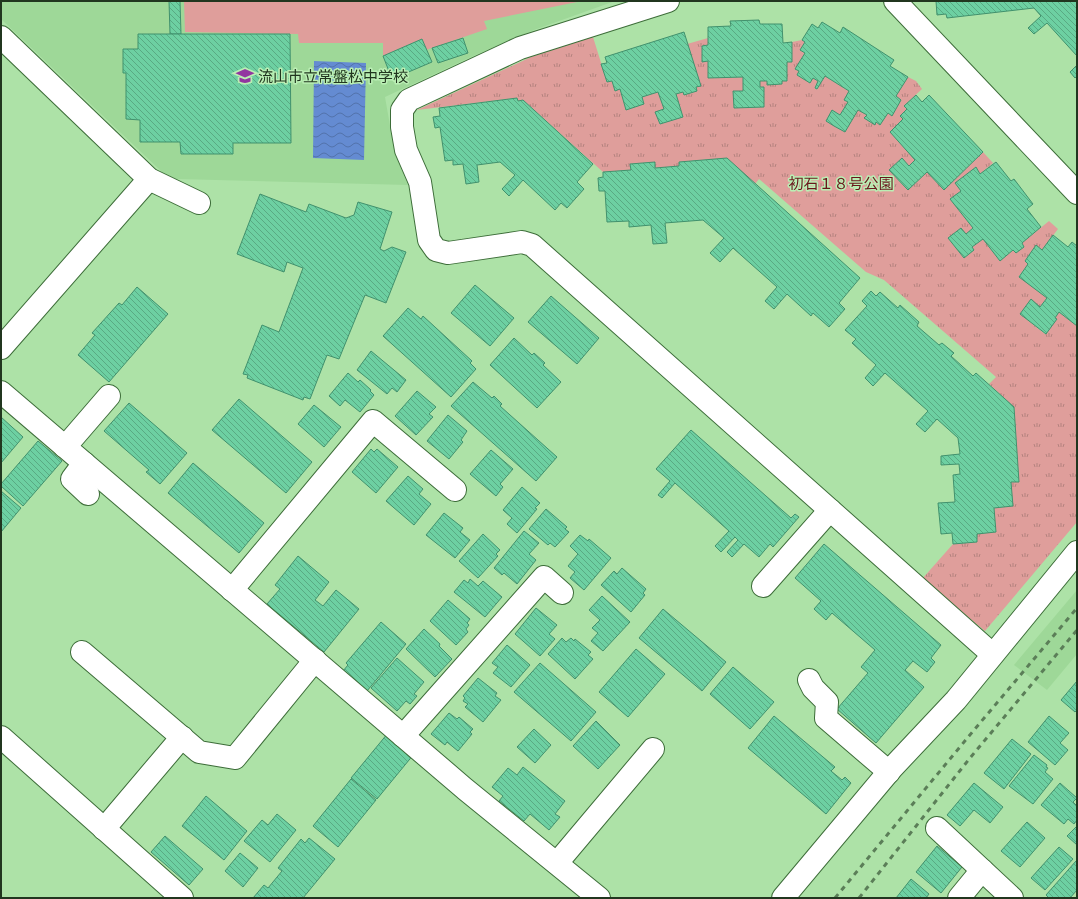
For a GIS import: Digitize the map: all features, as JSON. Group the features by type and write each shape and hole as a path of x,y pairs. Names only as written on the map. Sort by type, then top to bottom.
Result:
{"street":[{"path":"668,1 520,48 409,100 402,110 402,126 406,150 431,208 429,240 436,250 450,262 522,242 532,245 624,315 721,402 823,498 868,536 992,654"},
{"path":"895,1 1077,193"},
{"path":"1,37 149,179 199,203"},
{"path":"1,348 149,179"},
{"path":"1,392 465,790 599,898"},
{"path":"65,447 109,396"},
{"path":"232,590 374,421 455,490"},
{"path":"84,463 72,479 88,494"},
{"path":"764,586 823,498"},
{"path":"783,898 889,772 956,700 992,654 1077,552"},
{"path":"403,736 544,577 562,593"},
{"path":"82,652 199,752 235,758 296,697 315,660"},
{"path":"809,680 813,688 827,702 826,718 889,772"},
{"path":"1,737 182,898"},
{"path":"104,829 182,737"},
{"path":"557,863 653,749"},
{"path":"937,828 1012,898"},
{"path":"959,898 982,870"}],"shaded area":[{"name":"流山市立常盤松中学校","path":"1,1 615,1 534,30 473,56 385,97 395,154 408,185 176,179 162,172 1,19"},
{"path":"1077,590 1077,654 1047,690 1014,665"}],"green space":[{"path":"184,1 582,1 484,21 487,29 426,50 422,39 383,56 383,43 299,43 298,34 185,32"},
{"name":"初石１８号公園","path":"593,37 607,82 612,81 615,91 620,89 626,110 644,104 642,97 658,92 664,109 656,112 660,124 683,117 676,94 683,92 685,95 697,91 687,44 708,38 708,45 702,46 702,61 708,61 708,78 743,77 743,91 733,91 734,108 764,107 764,87 760,87 760,81 767,81 767,85 782,84 782,81 787,81 787,62 792,62 792,42 802,40 805,42 800,50 805,53 795,69 799,71 797,75 810,83 813,78 818,81 815,88 817,89 825,76 849,91 844,100 848,102 840,115 832,110 826,121 858,110 867,115 865,118 875,124 876,122 880,125 888,113 892,115 901,100 896,96 908,77 916,81 922,89 904,106 907,109 900,116 903,119 890,132 915,160 898,180 908,190 927,172 944,189 983,152 993,163 980,174 976,167 956,183 961,191 950,199 973,228 966,234 961,228 948,238 964,258 974,250 972,247 983,239 1000,261 1013,250 1016,253 1024,247 1022,243 1049,221 1058,229 1042,250 1036,246 1025,261 1028,264 1019,276 1047,298 1040,307 1031,300 1020,314 1045,334 1056,319 1055,318 1059,312 1077,326 1077,522 985,631 922,579 953,544 977,542 977,534 996,532 994,508 1013,506 1011,482 1019,481 1014,407 989,384 996,377 884,280 866,272 759,179 755,184 727,158 679,162 679,166 655,168 655,162 630,164 631,170 603,172 523,100 518,101 517,98 417,110 531,57"}],"water":[{"path":"314,61 366,63 364,160 313,158"}],"building":[{"path":"169,1 180,1 181,34 170,34"},
{"path":"936,1 1077,1 1077,56 1047,23 1034,34 1028,28 1041,16 1034,8 947,18 946,14 937,15"},
{"path":"759,20 760,24 782,24 783,43 792,42 792,62 787,62 787,81 782,81 782,84 767,85 767,81 760,81 760,87 764,87 764,107 734,108 733,91 743,91 743,77 708,78 708,61 702,62 702,46 708,45 708,27 731,26 730,21"},
{"path":"822,22 840,33 843,27 894,60 890,66 908,77 896,96 901,100 892,116 888,113 880,125 876,122 875,125 864,118 867,115 858,110 845,132 834,126 826,121 832,110 840,115 848,102 844,100 849,91 825,76 817,89 815,88 818,81 813,78 810,83 797,75 799,71 795,69 805,53 800,50 805,42 802,40 812,24 818,28"},
{"path":"684,32 701,86 696,87 697,91 684,95 683,92 676,94 683,117 660,124 655,112 664,109 658,92 642,97 644,104 626,110 620,89 615,91 612,81 607,82 601,64 607,63 605,57"},
{"path":"138,34 290,34 291,143 233,143 233,154 181,154 180,142 140,142 140,120 126,119 126,73 123,73 123,49 138,49"},
{"path":"463,38 468,53 438,63 432,48"},
{"path":"422,39 432,62 392,79 383,56"},
{"path":"1077,65 1077,76 1075,78 1070,72"},
{"path":"916,95 922,102 929,95 983,152 944,190 927,172 908,190 889,170 902,158 909,166 915,160 890,132 903,119 900,116 907,109 904,106"},
{"path":"517,98 518,101 523,100 593,164 577,182 584,189 567,208 561,203 555,210 523,180 509,196 502,189 515,175 500,162 477,165 479,182 466,184 463,164 453,165 453,160 445,161 440,127 435,128 433,117 440,116 439,108"},
{"path":"727,158 860,278 839,303 845,309 829,327 813,313 811,316 787,294 774,309 765,301 777,287 733,248 720,262 710,253 724,238 703,220 665,223 667,243 653,244 651,225 629,227 629,221 607,222 605,191 599,191 598,178 603,177 603,172 631,170 630,164 655,162 655,168 679,166 679,162"},
{"path":"996,162 1011,181 1014,179 1033,204 1027,209 1041,227 1022,243 1024,247 1016,253 1013,250 1000,261 983,239 972,247 974,250 964,258 948,238 961,228 966,234 973,228 950,199 961,191 955,183 976,167 980,174"},
{"path":"260,194 306,212 309,204 346,218 354,215 358,202 392,212 380,249 384,251 392,247 406,252 386,303 365,295 339,359 327,355 310,399 304,397 303,400 247,378 248,375 243,374 262,325 279,332 303,268 287,262 284,272 237,254"},
{"path":"1053,235 1068,247 1072,242 1077,246 1077,326 1059,312 1055,318 1057,319 1046,334 1020,314 1031,299 1040,307 1047,298 1019,277 1028,264 1025,261 1036,245 1042,250"},
{"path":"475,285 514,318 490,346 451,313"},
{"path":"137,287 168,314 109,382 78,355 95,335 92,333 119,303 122,305"},
{"path":"871,291 876,296 880,292 898,308 900,305 919,322 917,326 939,345 942,343 954,353 951,356 973,376 976,373 1014,407 1019,482 1011,482 1013,506 994,508 996,532 977,534 977,542 953,544 952,533 941,534 938,503 955,502 953,475 960,474 959,464 941,465 941,456 960,454 958,438 937,419 925,432 916,424 928,411 885,373 873,386 865,378 876,365 852,343 856,339 845,330 867,306 862,301"},
{"path":"551,296 599,338 577,364 528,322"},
{"path":"408,308 421,319 423,316 472,361 470,363 476,369 451,397 383,336"},
{"path":"514,338 532,355 534,353 545,363 543,365 561,382 537,408 490,365"},
{"path":"371,351 406,380 397,392 392,388 387,394 357,370"},
{"path":"348,373 358,382 360,380 371,390 370,391 374,395 360,412 345,400 340,406 329,396"},
{"path":"473,382 492,398 494,396 502,404 500,406 557,457 536,481 451,406"},
{"path":"417,391 436,407 429,414 433,417 416,435 395,416"},
{"path":"239,399 312,462 286,493 212,430"},
{"path":"129,403 187,453 160,484 146,472 149,470 104,431"},
{"path":"314,405 341,427 324,447 298,424"},
{"path":"448,415 467,431 461,440 463,442 449,459 427,441"},
{"path":"1,417 23,437 1,463"},
{"path":"691,430 791,518 795,514 799,517 773,547 770,544 759,557 744,544 732,557 727,552 738,540 735,537 721,552 715,546 729,531 675,483 662,498 658,495 670,481 656,469"},
{"path":"38,441 62,461 23,506 1,486 1,484"},
{"path":"371,449 374,452 377,449 398,467 376,493 352,472"},
{"path":"491,450 513,469 500,484 503,487 496,496 470,474"},
{"path":"193,463 264,523 239,553 168,493"},
{"path":"408,476 423,489 419,494 431,504 414,525 386,501"},
{"path":"522,487 540,503 535,508 537,509 517,533 507,524 512,518 503,510"},
{"path":"1,491 21,508 1,532"},
{"path":"546,509 567,527 565,529 569,532 555,547 550,543 548,545 529,529"},
{"path":"444,513 463,528 460,532 470,540 455,558 426,535"},
{"path":"524,531 539,543 529,554 536,560 517,584 504,573 502,575 494,568"},
{"path":"483,534 500,550 496,554 498,556 478,578 459,561"},
{"path":"580,535 588,541 589,539 611,558 584,590 570,578 575,572 568,566 578,554 570,546"},
{"path":"824,544 941,645 931,658 935,662 927,672 913,661 905,670 924,687 876,743 837,709 868,673 861,667 875,650 832,613 826,620 814,609 821,601 795,578"},
{"path":"298,556 329,582 315,600 323,606 336,590 359,609 324,652 267,604 280,589 275,585"},
{"path":"622,568 646,589 643,593 645,595 631,612 601,585 614,571 617,574"},
{"path":"470,579 478,586 483,581 502,597 485,617 454,592 464,580 468,583"},
{"path":"602,596 630,622 603,651 591,641 598,633 592,628 600,620 589,610"},
{"path":"448,600 470,619 467,623 469,625 466,629 468,632 456,645 430,621"},
{"path":"536,608 557,625 549,634 555,639 540,656 515,634"},
{"path":"663,609 726,662 702,691 639,638"},
{"path":"381,622 406,644 367,691 343,671 348,665 346,663"},
{"path":"424,629 440,644 439,646 452,659 435,677 406,649"},
{"path":"562,638 566,642 571,638 574,641 575,639 591,652 588,655 593,659 575,679 548,654"},
{"path":"507,645 530,665 511,687 493,673 498,667 492,663"},
{"path":"636,649 665,674 628,717 599,692"},
{"path":"397,658 424,682 414,694 417,696 410,704 406,701 397,711 371,688"},
{"path":"540,663 596,712 571,741 514,692"},
{"path":"733,667 774,702 750,729 710,694"},
{"path":"478,678 497,693 495,696 501,700 483,722 465,707 468,704 463,701 465,698 463,696"},
{"path":"1077,681 1077,710 1075,712 1061,700"},
{"path":"449,713 457,719 459,717 473,729 470,732 472,734 458,751 447,742 445,745 431,734"},
{"path":"774,716 835,767 831,771 842,780 845,777 851,783 826,814 748,748"},
{"path":"1049,716 1069,733 1060,743 1068,750 1055,765 1028,742"},
{"path":"596,721 620,745 598,769 573,746"},
{"path":"534,729 551,745 535,763 517,747"},
{"path":"388,733 414,754 377,799 351,778"},
{"path":"1012,739 1031,754 1004,789 984,773"},
{"path":"1034,755 1047,765 1046,767 1048,768 1045,772 1053,779 1033,804 1009,786"},
{"path":"523,767 565,801 555,814 560,817 549,830 530,814 524,821 499,801 503,796 492,787 508,768 517,775"},
{"path":"351,779 376,800 338,847 313,826"},
{"path":"974,783 1003,807 990,823 974,810 960,826 947,815"},
{"path":"1060,783 1077,798 1073,802 1077,806 1077,820 1074,824 1068,819 1064,824 1041,805"},
{"path":"206,796 247,831 224,860 182,826"},
{"path":"277,814 296,830 270,862 244,841 262,820 268,825"},
{"path":"1027,822 1045,838 1020,867 1001,851"},
{"path":"1077,826 1077,845 1067,836"},
{"path":"165,836 203,869 189,885 151,852"},
{"path":"309,838 335,859 303,898 253,898 264,885 268,888 282,871 278,868 301,839 305,843"},
{"path":"937,846 962,867 941,893 916,872"},
{"path":"1059,847 1073,859 1045,890 1031,878"},
{"path":"240,853 258,868 243,887 225,871"},
{"path":"1076,861 1077,890 1070,898 1049,898 1046,895"},
{"path":"911,879 929,894 926,898 896,898"}],"railway":[{"path":"835,898 1077,608"},
{"path":"859,898 970,758 1077,630"}],"place":[{"name":"流山市立常盤松中学校","path":"245,76"}]}
